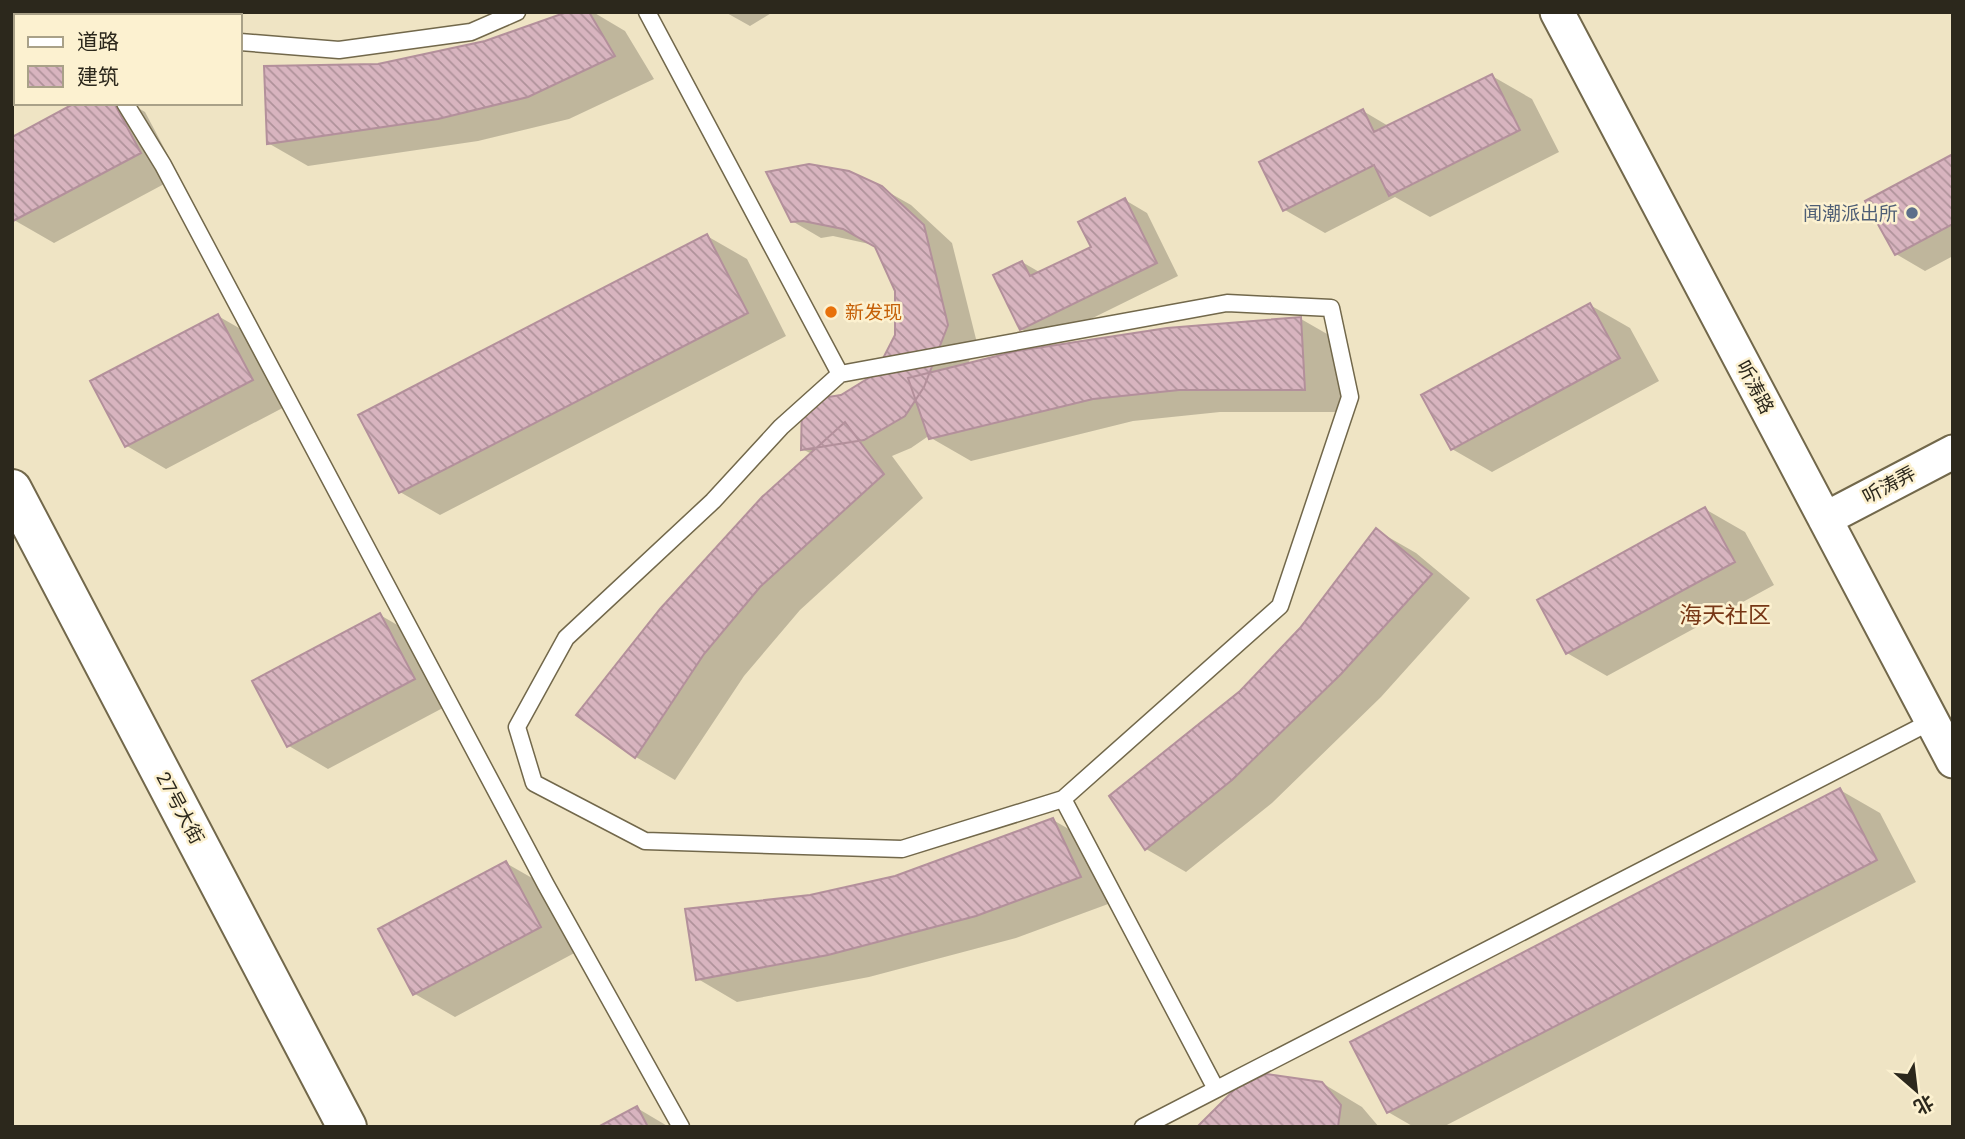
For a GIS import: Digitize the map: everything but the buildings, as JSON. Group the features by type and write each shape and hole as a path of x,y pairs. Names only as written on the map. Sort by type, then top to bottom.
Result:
{"street":[{"name":"听涛路","path":"1557,12 1953,761"},
{"name":"听涛弄","path":"1825,519 1953,452"},
{"name":"27号大街","path":"12,489 347,1127"}],"lane":[{"path":"242,42 339,50 471,32 517,12"},
{"path":"647,12 840,373"},
{"path":"126,105 163,165 546,885 681,1127"},
{"path":"1227,303 1331,308 1350,397 1280,606 1063,799 902,849 888,849 645,841 534,783 517,727 566,638 713,501 781,427 840,373 1227,303"},
{"path":"1143,1127 1932,721"},
{"path":"1063,799 1216,1089"}],"place":[{"name":"闻潮派出所","path":"1912,213"},
{"name":"新发现","path":"831,312"}],"district":[{"name":"海天社区","path":"1725,615"}]}
